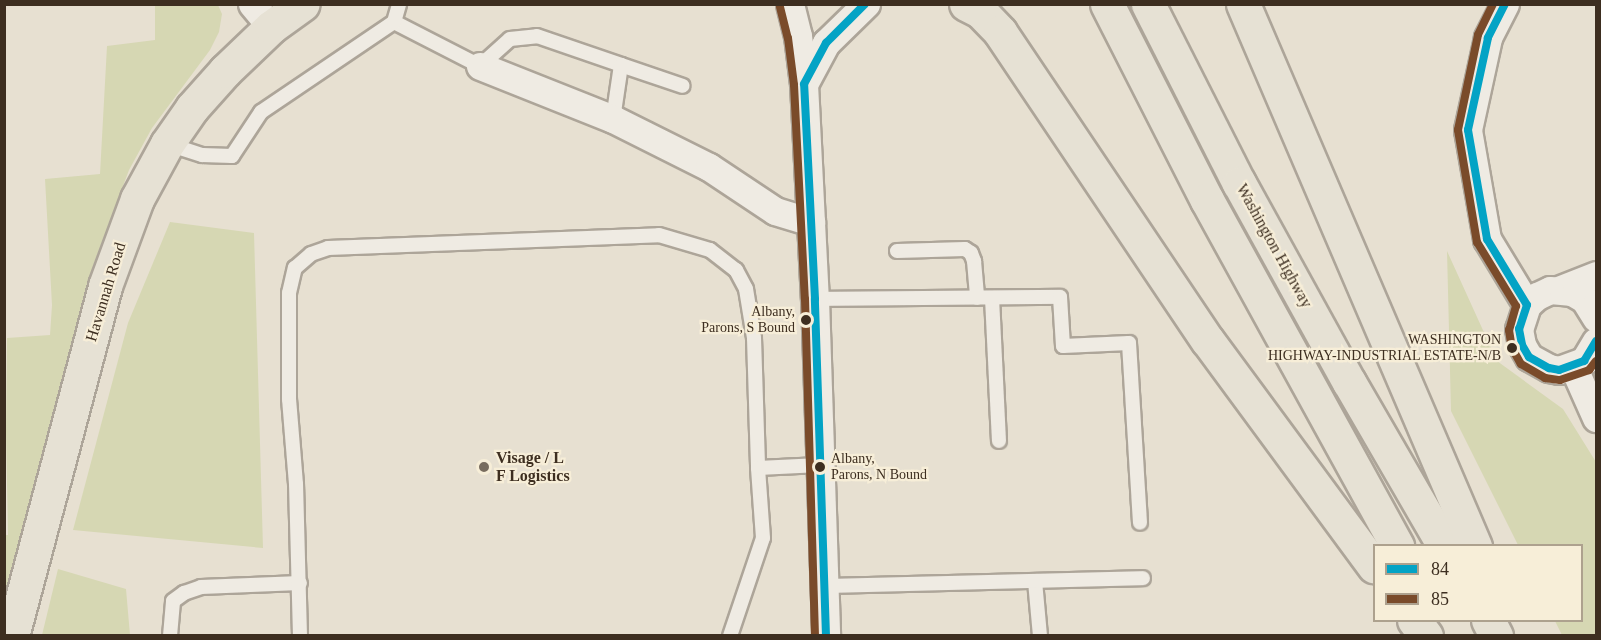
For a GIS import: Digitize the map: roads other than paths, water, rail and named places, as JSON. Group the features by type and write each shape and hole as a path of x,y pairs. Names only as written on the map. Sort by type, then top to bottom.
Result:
{"main road":[{"name":"Havannah Road","path":"12,636 105,286 137,198 167,144 192,108 225,71 262,16 303,4"},
{"path":"966,4 980,11 1000,32 1208,341 1373,565"},
{"path":"1107,4 1207,201 1397,544"},
{"name":"Washington Highway","path":"1148,4 1239,183 1349,382 1443,544"},
{"path":"1243,4 1474,544"},
{"path":"1415,622 1426,636"},
{"path":"1441,622 1448,636"},
{"path":"1489,622 1496,636"},
{"path":"1507,622 1514,636"}],"street":[{"path":"790,4 798,36 804,84 815,299 826,636"},
{"path":"804,84 826,43 866,4"},
{"path":"1505,4 1488,38 1468,130 1487,239 1527,305"},
{"path":"480,66 613,120 709,167 775,211 811,222"},
{"path":"1596,275 1537,296 1527,305 1518,329 1522,345 1529,357 1549,369 1559,370 1584,361 1596,341"},
{"path":"1558,290 1584,298 1596,318"},
{"path":"1572,366 1596,418"}],"lane":[{"path":"167,144 202,155 232,156 261,111 394,22 399,4"},
{"path":"394,22 480,66 510,39 537,36 683,86"},
{"path":"613,120 621,65"},
{"path":"300,636 296,484 289,399 289,293 295,268 311,254 328,248 659,235 710,250 736,270 746,289 754,338 762,538 730,636"},
{"path":"897,251 965,249 971,253 974,261 977,298"},
{"path":"815,299 1060,297 1063,346 1129,343 1140,523"},
{"path":"992,298 999,441"},
{"path":"758,468 820,465"},
{"path":"824,586 1143,578"},
{"path":"1035,581 1040,636"},
{"path":"170,636 173,601 184,593 201,587 300,583"}],"place":[{"name":"Albany, Parons, S Bound","path":"806,320"},
{"name":"WASHINGTON HIGHWAY-INDUSTRIAL ESTATE-N/B","path":"1512,348"},
{"name":"Visage / L F Logistics","path":"484,467"},
{"name":"Albany, Parons, N Bound","path":"820,467"}]}
